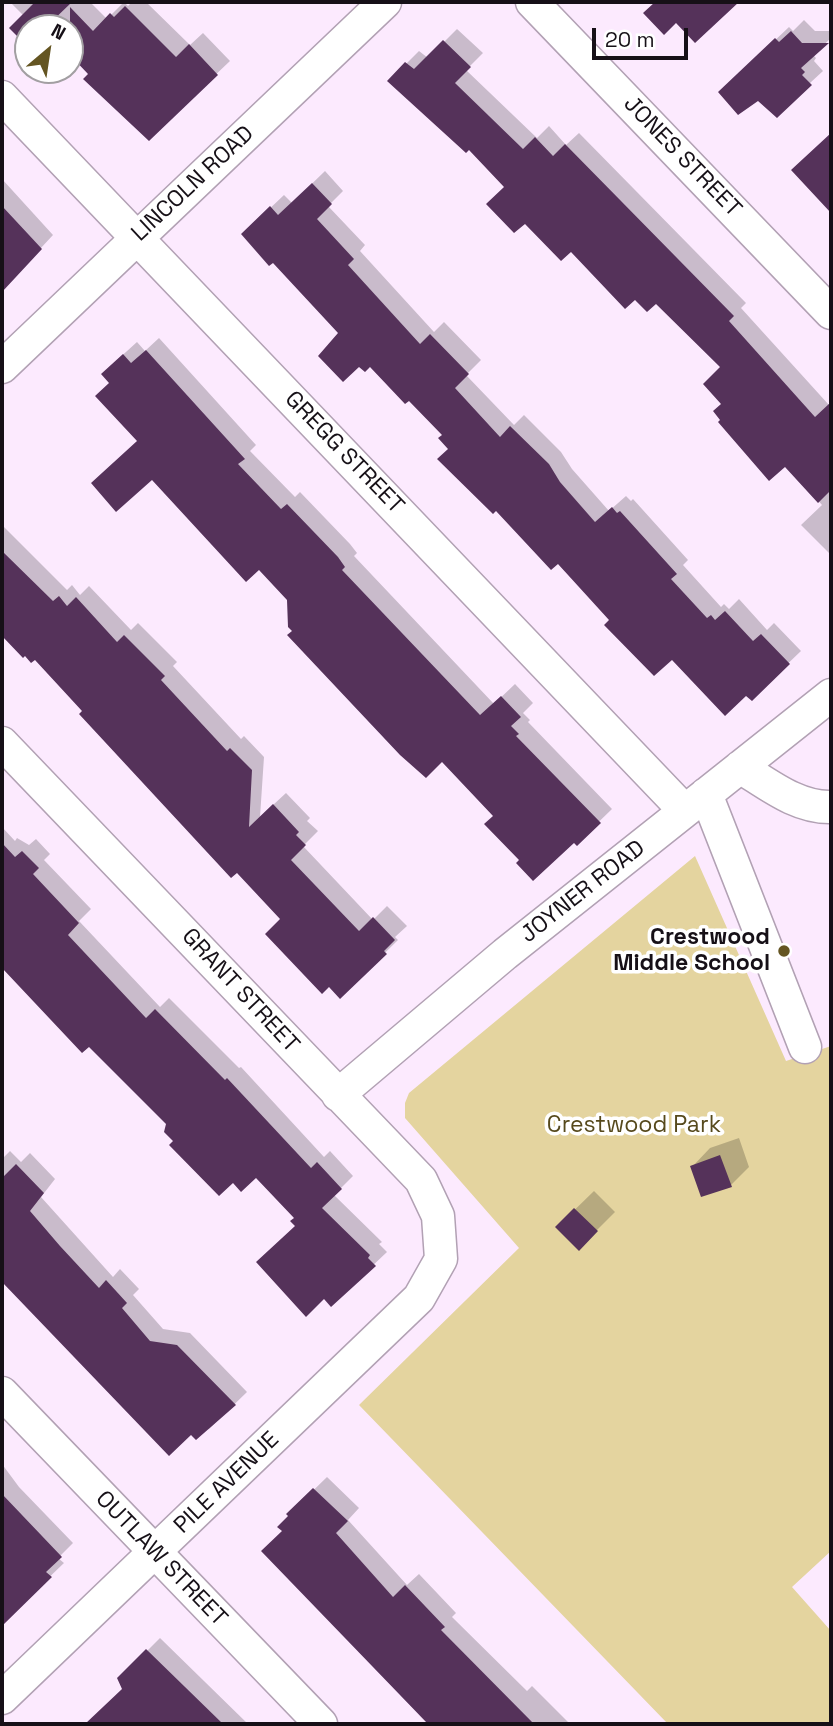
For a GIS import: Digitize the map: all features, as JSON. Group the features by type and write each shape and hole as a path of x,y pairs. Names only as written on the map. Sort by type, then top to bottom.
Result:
{"street":[{"name":"LINCOLN ROAD","path":"2,367 385,2"},
{"name":"JONES STREET","path":"532,2 831,313"},
{"name":"GREGG STREET","path":"2,97 136,237 696,803"},
{"name":"JOYNER ROAD","path":"338,1095 505,954 830,698"},
{"name":"GRANT STREET","path":"2,743 421,1180 438,1216 441,1259"},
{"path":"740,767 798,802 831,807"},
{"path":"696,803 805,1048"},
{"name":"PILE AVENUE","path":"2,1698 419,1298 441,1259"},
{"name":"OUTLAW STREET","path":"2,1393 321,1724"}],"green space":[{"name":"Crestwood Park","path":"695,856 786,1061 831,1046 831,1551 792,1587 831,1631 831,1724 668,1724 359,1405 519,1248 405,1118 405,1103 409,1093"}],"building":[{"path":"35,2 72,2 60,14 23,14"},
{"path":"655,2 739,2 695,43 676,23 664,35 643,13"},
{"path":"125,6 176,57 189,44 218,75 149,141 84,80 88,74 84,70 84,22 93,31 110,13 114,17"},
{"path":"791,31 802,43 829,43 801,68 805,72 802,75 812,85 777,118 758,101 738,115 718,92 775,38 779,42"},
{"path":"443,40 471,67 455,83 523,149 535,137 553,156 565,144 734,316 729,321 815,417 831,402 831,490 818,503 785,467 769,481 718,422 720,420 713,411 721,404 703,384 720,367 656,304 647,312 635,300 625,309 571,252 561,261 525,224 514,233 486,204 504,187 469,150 466,153 387,81 405,62 414,69"},
{"path":"831,133 831,213 791,170"},
{"path":"312,183 332,204 317,219 354,259 348,265 420,344 430,334 469,374 455,388 500,437 510,426 549,464 560,482 595,522 612,507 617,513 620,511 677,574 671,579 707,618 711,615 715,620 725,611 753,641 761,634 790,664 752,701 746,696 725,716 672,660 654,676 604,625 609,620 558,564 551,570 496,511 493,514 437,459 448,449 438,438 442,435 409,401 405,404 370,367 365,372 359,367 343,382 318,356 338,333 273,263 269,266 241,234 270,206 278,215"},
{"path":"2,206 42,249 2,292"},
{"path":"146,350 245,459 238,464 281,509 287,504 338,557 345,567 342,570 480,715 501,696 521,717 511,726 519,734 516,736 601,823 577,846 574,843 533,881 516,863 519,860 484,824 493,816 442,762 426,778 400,755 287,635 292,631 288,627 287,600 259,570 246,582 152,480 116,512 91,483 137,441 95,396 109,383 101,374 123,354 131,363"},
{"path":"2,551 53,601 59,596 67,606 76,597 117,642 124,635 165,676 161,680 227,751 230,748 252,770 249,827 273,804 299,832 296,835 306,845 291,860 359,931 373,917 395,940 384,951 387,954 340,999 329,987 322,994 265,934 280,919 237,873 231,878 79,714 82,711 35,660 31,663 25,656 23,658 2,636"},
{"path":"2,843 15,857 22,851 39,868 33,874 79,923 68,935 146,1018 155,1009 225,1080 227,1078 311,1168 317,1162 342,1189 322,1208 370,1255 368,1258 376,1266 331,1307 324,1299 306,1317 256,1262 295,1226 290,1221 294,1218 256,1178 241,1192 233,1183 219,1196 169,1145 173,1141 164,1132 166,1124 89,1047 82,1053 2,968"},
{"path":"720,1155 732,1187 701,1197 690,1166"},
{"path":"16,1164 44,1193 30,1211 60,1246 99,1288 106,1280 127,1303 122,1308 150,1341 177,1345 236,1405 196,1440 191,1435 169,1456 2,1282 2,1178"},
{"path":"574,1208 598,1231 579,1251 555,1227"},
{"path":"313,1488 348,1521 336,1533 393,1597 405,1585 445,1627 441,1630 534,1724 428,1724 261,1551 282,1531 277,1527 288,1516 286,1514"},
{"path":"2,1494 62,1557 46,1572 52,1577 2,1626"},
{"path":"146,1649 223,1724 85,1724 122,1689 117,1678"}],"place":[{"name":"Crestwood Middle School","path":"784,951"}]}
